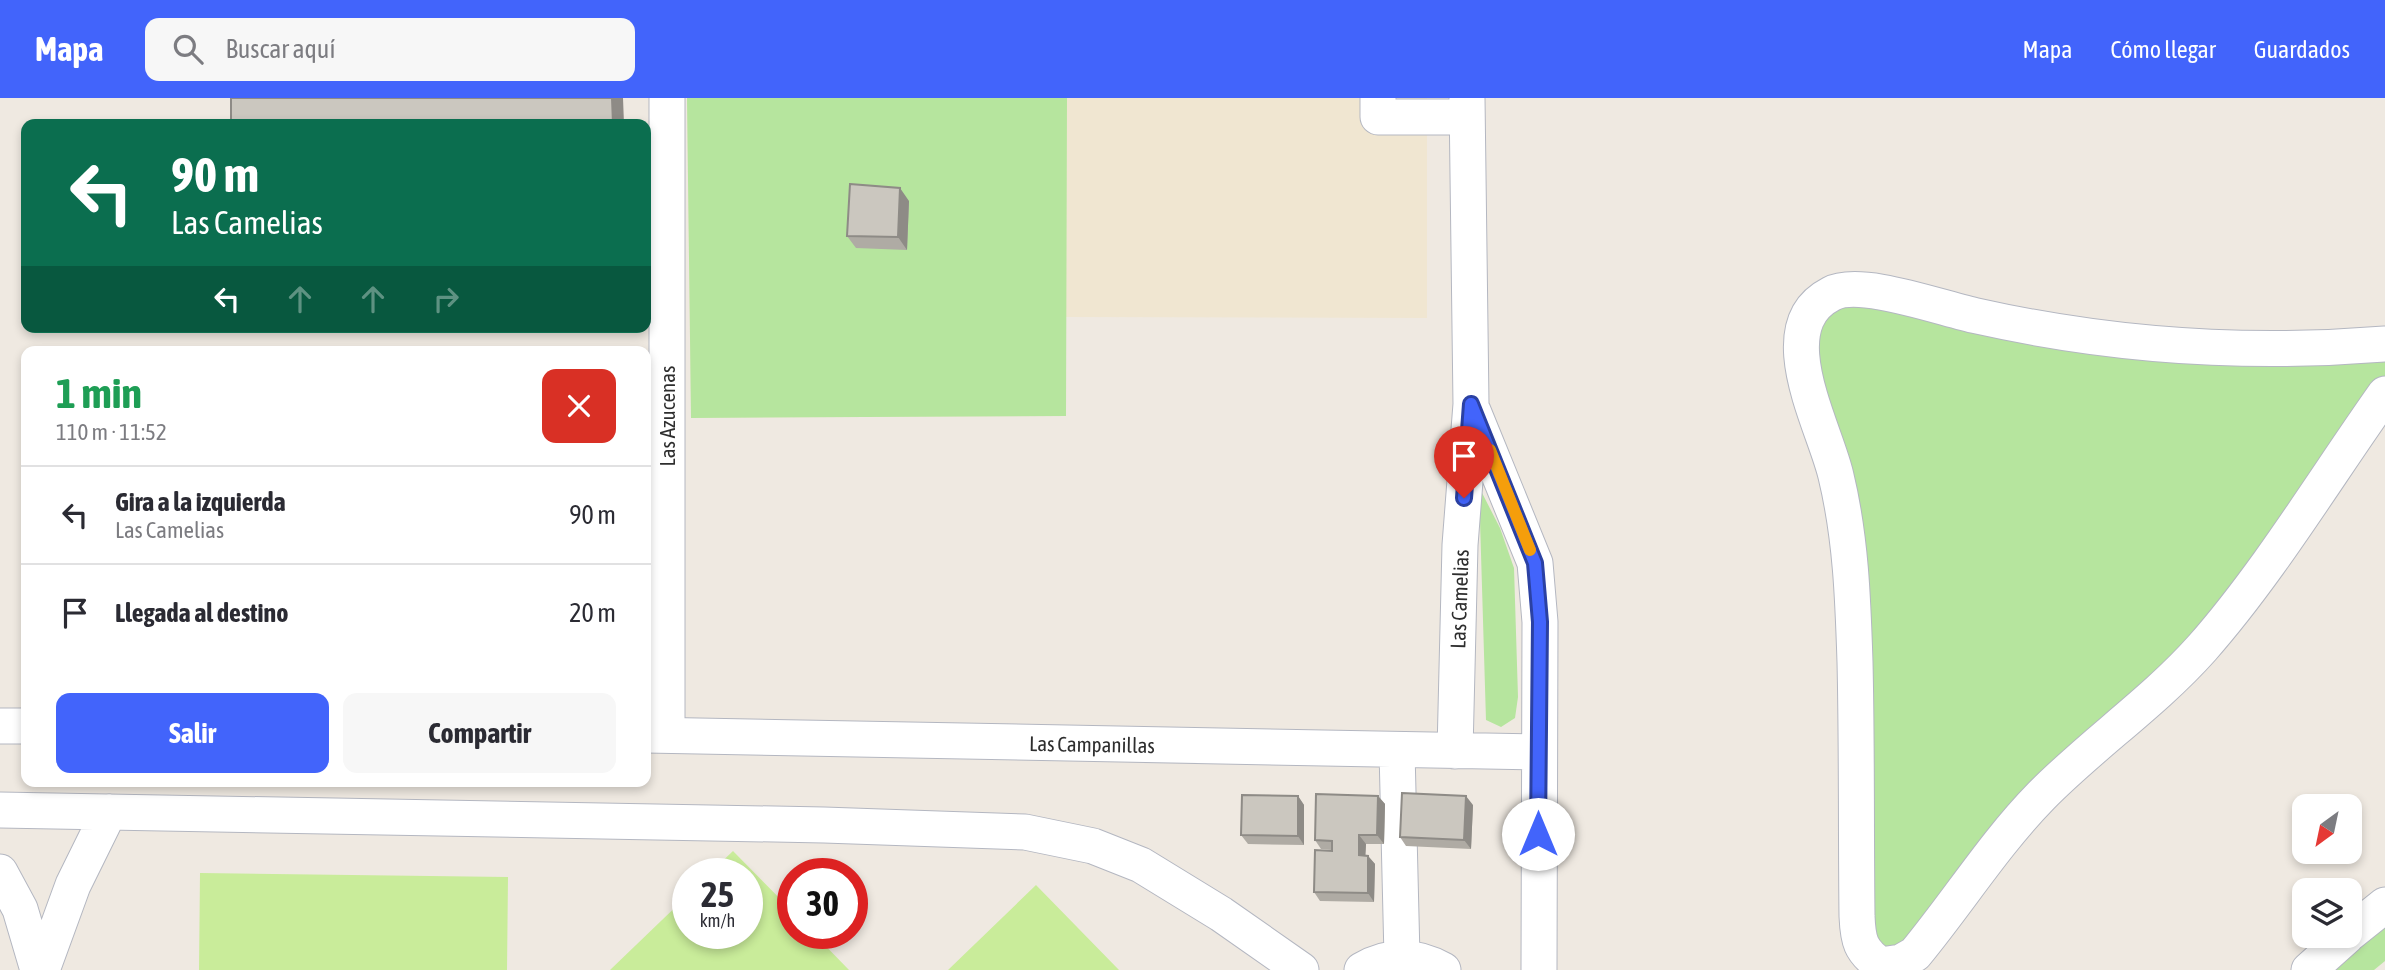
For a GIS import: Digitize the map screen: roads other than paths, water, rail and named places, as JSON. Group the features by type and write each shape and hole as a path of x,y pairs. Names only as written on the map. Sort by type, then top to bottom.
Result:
{"street":[{"name":"Las Azucenas","path":"657,735 667,98"},
{"path":"1378,108 1467,108"},
{"name":"Las Camelias","path":"1455,751 1460,545 1471,404 1467,108"},
{"path":"2385,344 2268,349 2173,346 2023,327 1864,288 1830,294 1815,306 1806,320 1800,347 1802,369 1836,476 1853,589 1858,943 1867,955 1881,965 1901,962 1915,954 2009,831 2041,797 2160,690 2200,650 2235,609 2385,394"},
{"name":"Las Camelias","path":"1471,404 1535,563 1540,622 1539,970"},
{"path":"0,726 21,726"},
{"name":"Las Campanillas","path":"657,735 1538,752"},
{"path":"1397,751 1402,957"},
{"path":"0,810 810,825 1025,832 1093,846 1140,865 1221,914 1301,970"},
{"path":"40,970 73,884 108,812"},
{"path":"0,872 20,909 40,970"},
{"path":"2362,924 2385,905"},
{"path":"2309,970 2334,948"},
{"path":"1362,970 1376,962 1402,957 1428,961 1443,970"}]}
